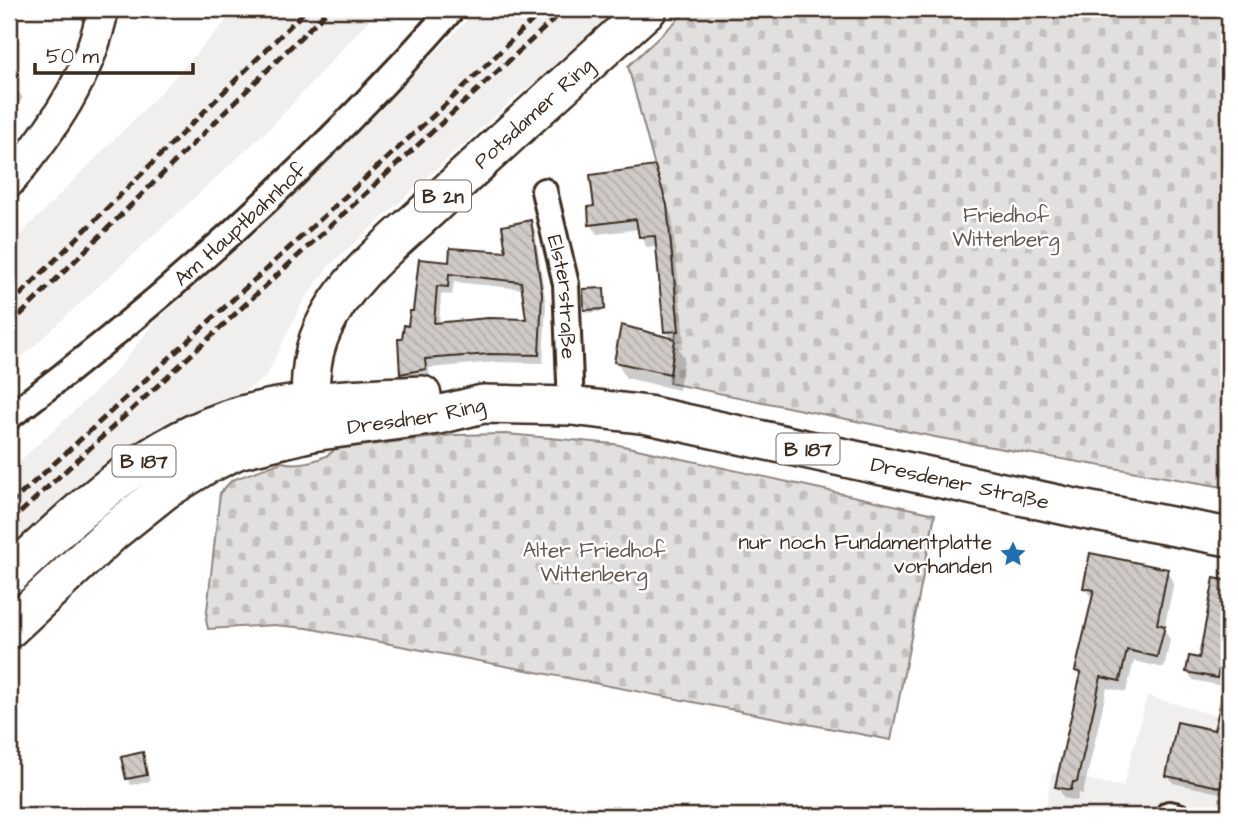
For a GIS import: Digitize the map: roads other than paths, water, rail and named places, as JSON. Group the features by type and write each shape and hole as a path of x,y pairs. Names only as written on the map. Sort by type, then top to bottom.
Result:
{"main road":[{"name":"Potsdamer Ring","path":"311,418 309,381 318,342 343,294 392,244 648,9"},
{"name":"Dresdner Ring","path":"9,576 113,483 178,440 258,411 311,418 438,415 483,404"},
{"name":"Dresdener Straße","path":"483,404 571,406 648,415 1093,511 1229,537"},
{"name":"Dresdner Ring","path":"9,629 114,531 164,491 206,465 311,418"}],"street":[{"path":"9,182 52,127 73,93 93,48 103,9"},
{"name":"Am Hauptbahnhof","path":"9,417 243,224 319,150 452,9"},
{"name":"Elsterstraße","path":"544,191 566,284 571,406"}],"railway":[{"path":"9,306 307,9"},
{"path":"9,326 329,9"},
{"path":"9,505 446,104 544,9"},
{"path":"9,523 565,9"}],"place":[{"name":"nur noch Fundamentplatte vorhanden","path":"1013,554"}],"park label":[{"name":"Friedhof Wittenberg","path":"1006,227"},
{"name":"Alter Friedhof Wittenberg","path":"594,562"}]}
